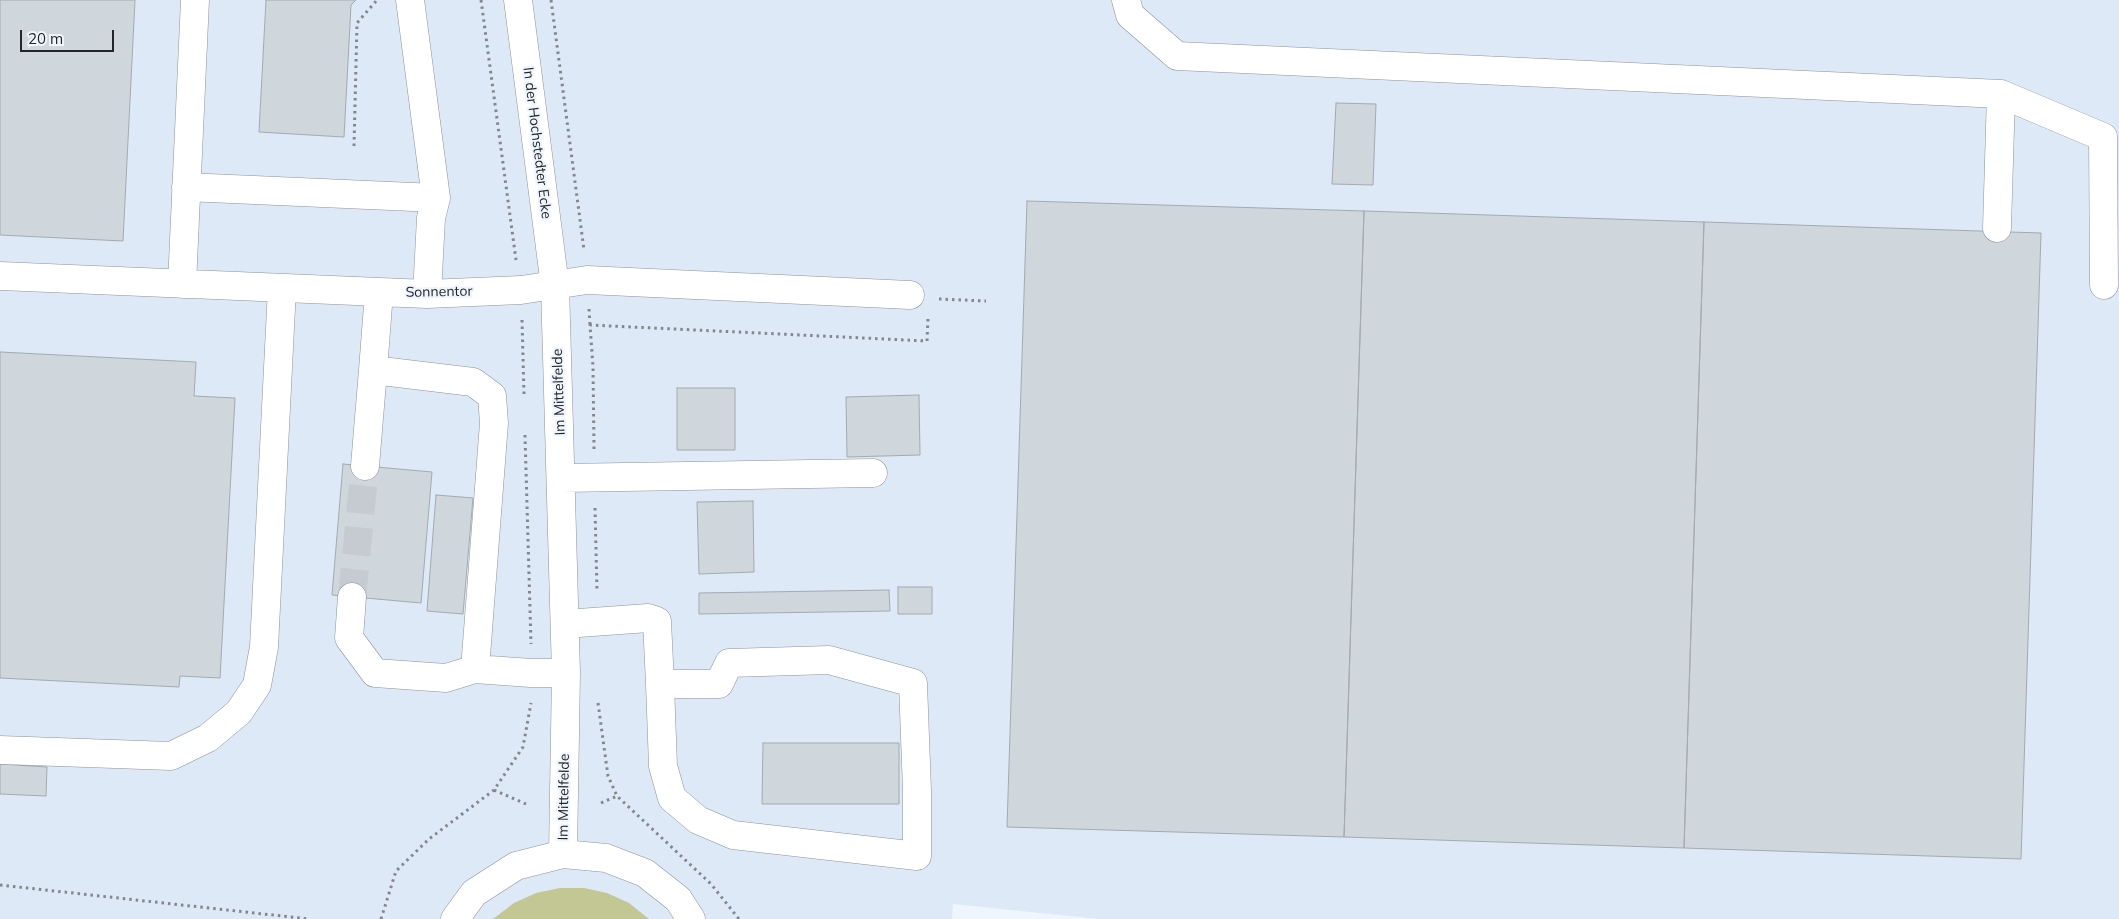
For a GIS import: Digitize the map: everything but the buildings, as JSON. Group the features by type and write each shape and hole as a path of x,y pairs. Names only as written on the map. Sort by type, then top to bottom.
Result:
{"street":[{"path":"182,284 195,0"},
{"path":"410,0 436,198 431,218 427,294"},
{"name":"In der Hochstedter Ecke","path":"518,0 556,286"},
{"path":"1126,0 1130,15 1178,56 2001,94 2103,137 2104,285"},
{"path":"1997,228 2001,94"},
{"path":"186,187 436,198"},
{"name":"Sonnentor","path":"0,276 427,294 521,290 556,286"},
{"path":"556,286 587,280 910,296"},
{"name":"Im Mittelfelde","path":"556,286 566,673 563,854"},
{"path":"0,750 171,756 208,738 239,712 257,685 264,647 282,288"},
{"path":"365,466 379,292"},
{"path":"373,370 473,382 492,396 494,424 475,669"},
{"path":"562,478 873,473"},
{"path":"352,597 349,638 375,673 446,678 475,669 531,673 566,673"},
{"path":"565,624 648,618 657,621 663,766 672,798 698,820 733,835 917,856 917,790 913,683 829,660 729,663 719,684 660,684"},
{"path":"455,919 474,893 516,866 563,854 606,858 644,873 678,899 691,919"}],"path":[{"path":"354,146 357,23 377,0"},
{"path":"551,0 580,213 590,325"},
{"path":"494,790 526,804"},
{"path":"601,803 617,796 711,884 739,919"},
{"path":"0,885 309,919"}],"shaded area":[{"path":"0,0 2119,0 2119,919 1099,919 953,904 952,919 0,919"}],"green space":[{"path":"560,888 584,888 607,893 629,903 649,919 493,919 514,903 536,893"}],"tunnel":[{"path":"352,597 365,466"}]}
